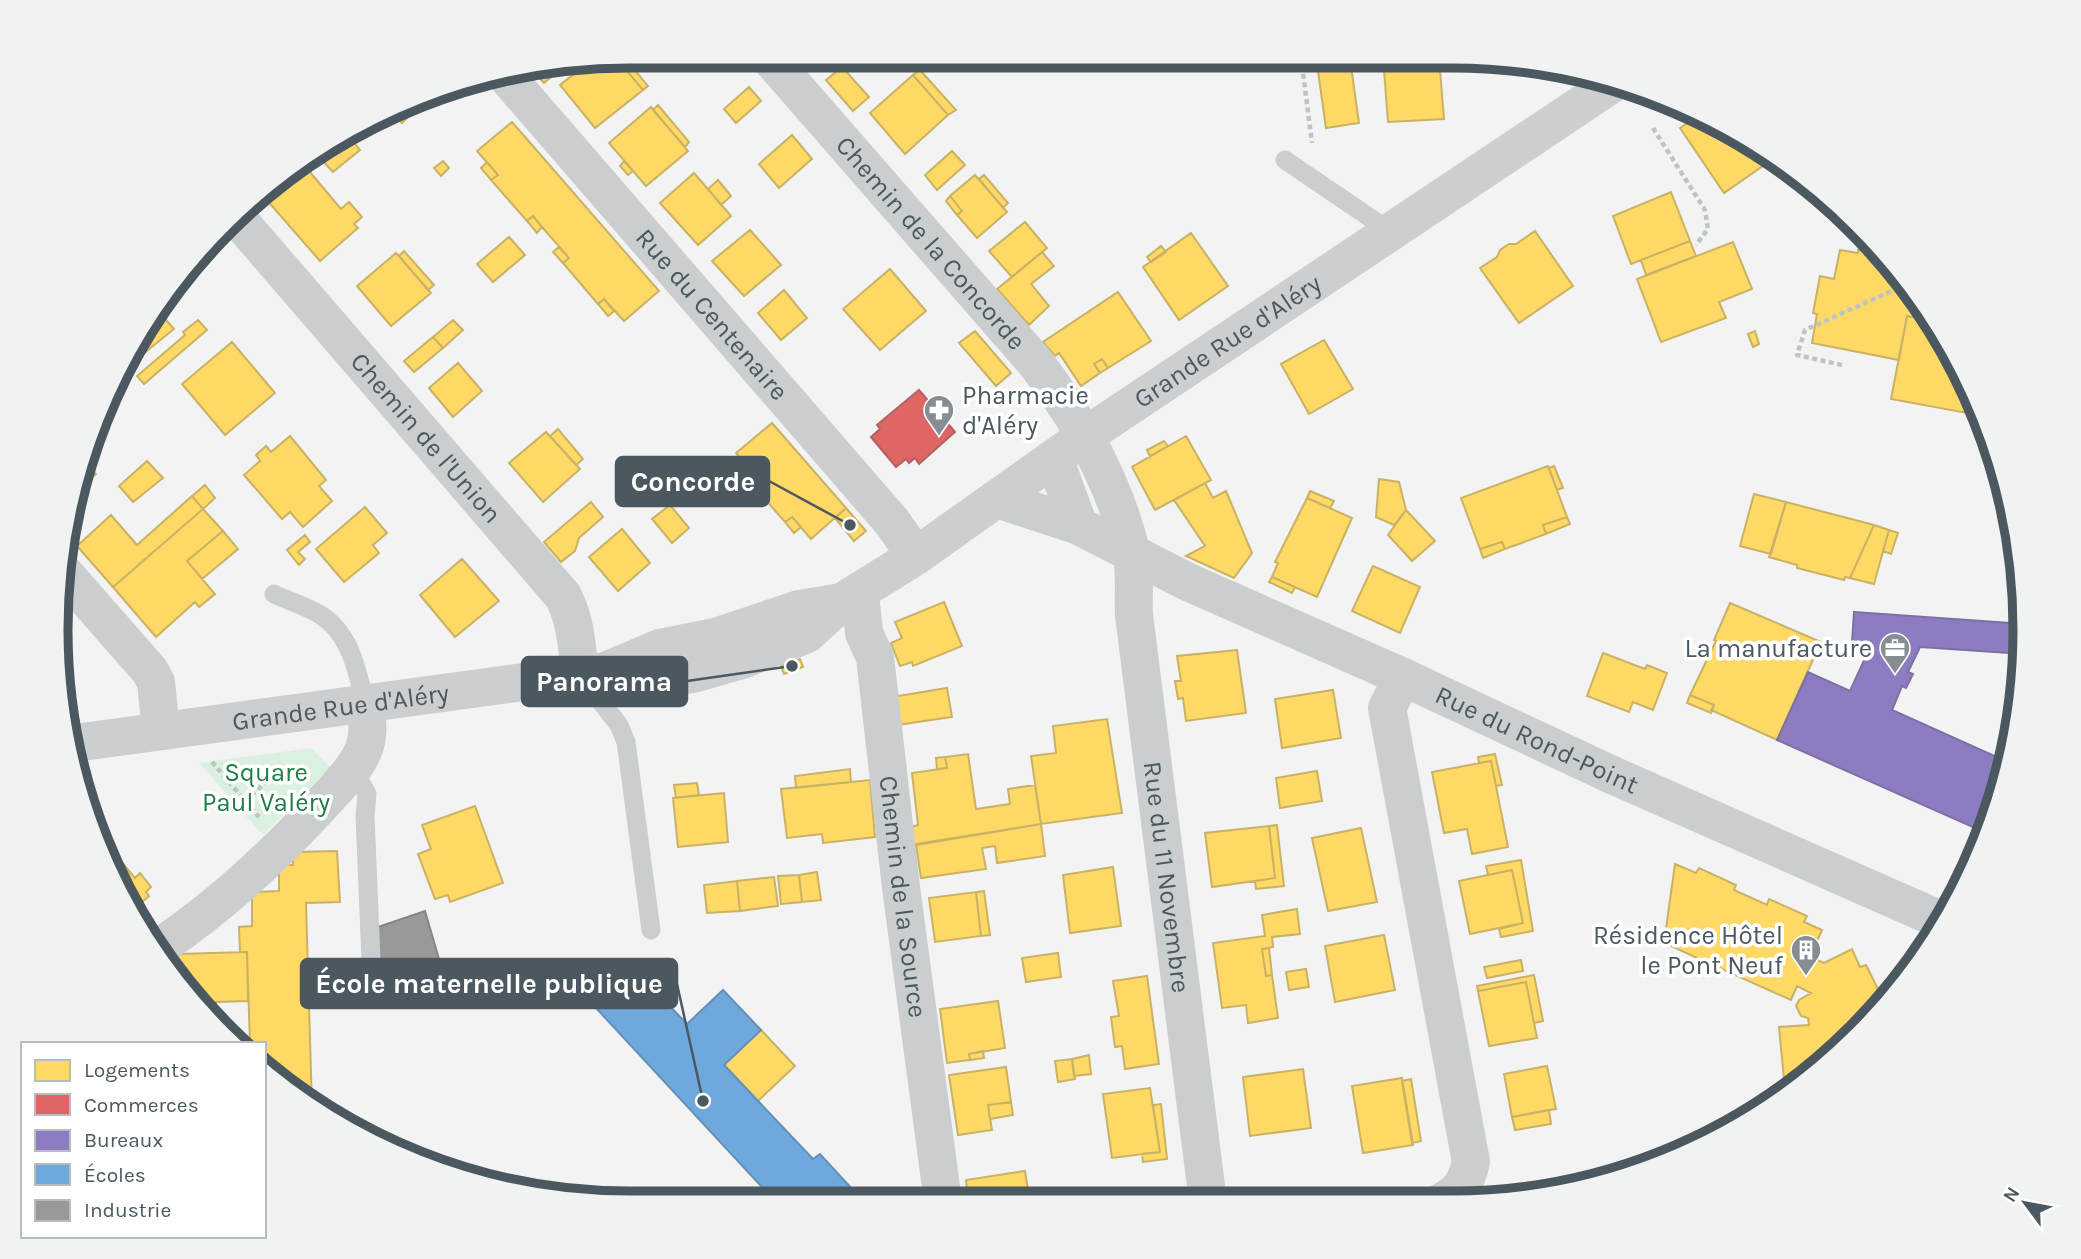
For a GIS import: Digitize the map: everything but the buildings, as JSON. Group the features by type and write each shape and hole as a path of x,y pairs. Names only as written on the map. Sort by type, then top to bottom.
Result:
{"street":[{"name":"Chemin de la Concorde","path":"778,68 1035,362 1055,387 1085,436"},
{"name":"Rue du Centenaire","path":"510,81 892,522 916,556"},
{"name":"Grande Rue d'Aléry","path":"80,742 592,673 660,648 715,637 799,609 851,598 916,556 1085,436 1604,89"},
{"name":"Chemin de l'Union","path":"242,224 563,596 592,673"},
{"path":"1085,436 1107,474 1132,553"},
{"path":"1054,458 1079,526"},
{"name":"Rue du Rond-Point","path":"997,499 1079,526 1188,582 1403,677 1610,774 1934,917"},
{"name":"Rue du 11 Novembre","path":"1132,553 1134,615 1207,1191"},
{"path":"70,580 150,671 172,729"},
{"name":"Chemin de la Source","path":"851,598 874,657 942,1191"},
{"path":"1403,677 1387,708 1471,1162 1466,1181 1457,1191"},
{"path":"165,943 225,899 282,844 353,768 363,752 369,730 365,703"}],"lane":[{"path":"1285,160 1391,232"},
{"path":"274,594 321,615 342,637 353,654 365,703"},
{"path":"592,673 626,742 651,930"},
{"path":"353,768 367,794 365,816 372,984"}],"path":[{"path":"1302,68 1317,183"},
{"path":"1653,128 1705,211 1708,229 1696,245"},
{"path":"1842,365 1797,355 1805,330 1897,288"},
{"path":"172,729 245,801 282,844"},
{"path":"245,801 273,776"}],"green space":[{"name":"Square Paul Valéry","path":"311,748 330,767 263,835 199,763"}],"place":[{"name":"Pharmacie d'Aléry","path":"939,437"},
{"name":"Concorde","path":"850,525"},
{"name":"Panorama","path":"792,666"},
{"name":"La manufacture","path":"1895,675"},
{"name":"Résidence Hôtel le Pont Neuf","path":"1806,977"},
{"name":"École maternelle publique","path":"703,1101"}]}
